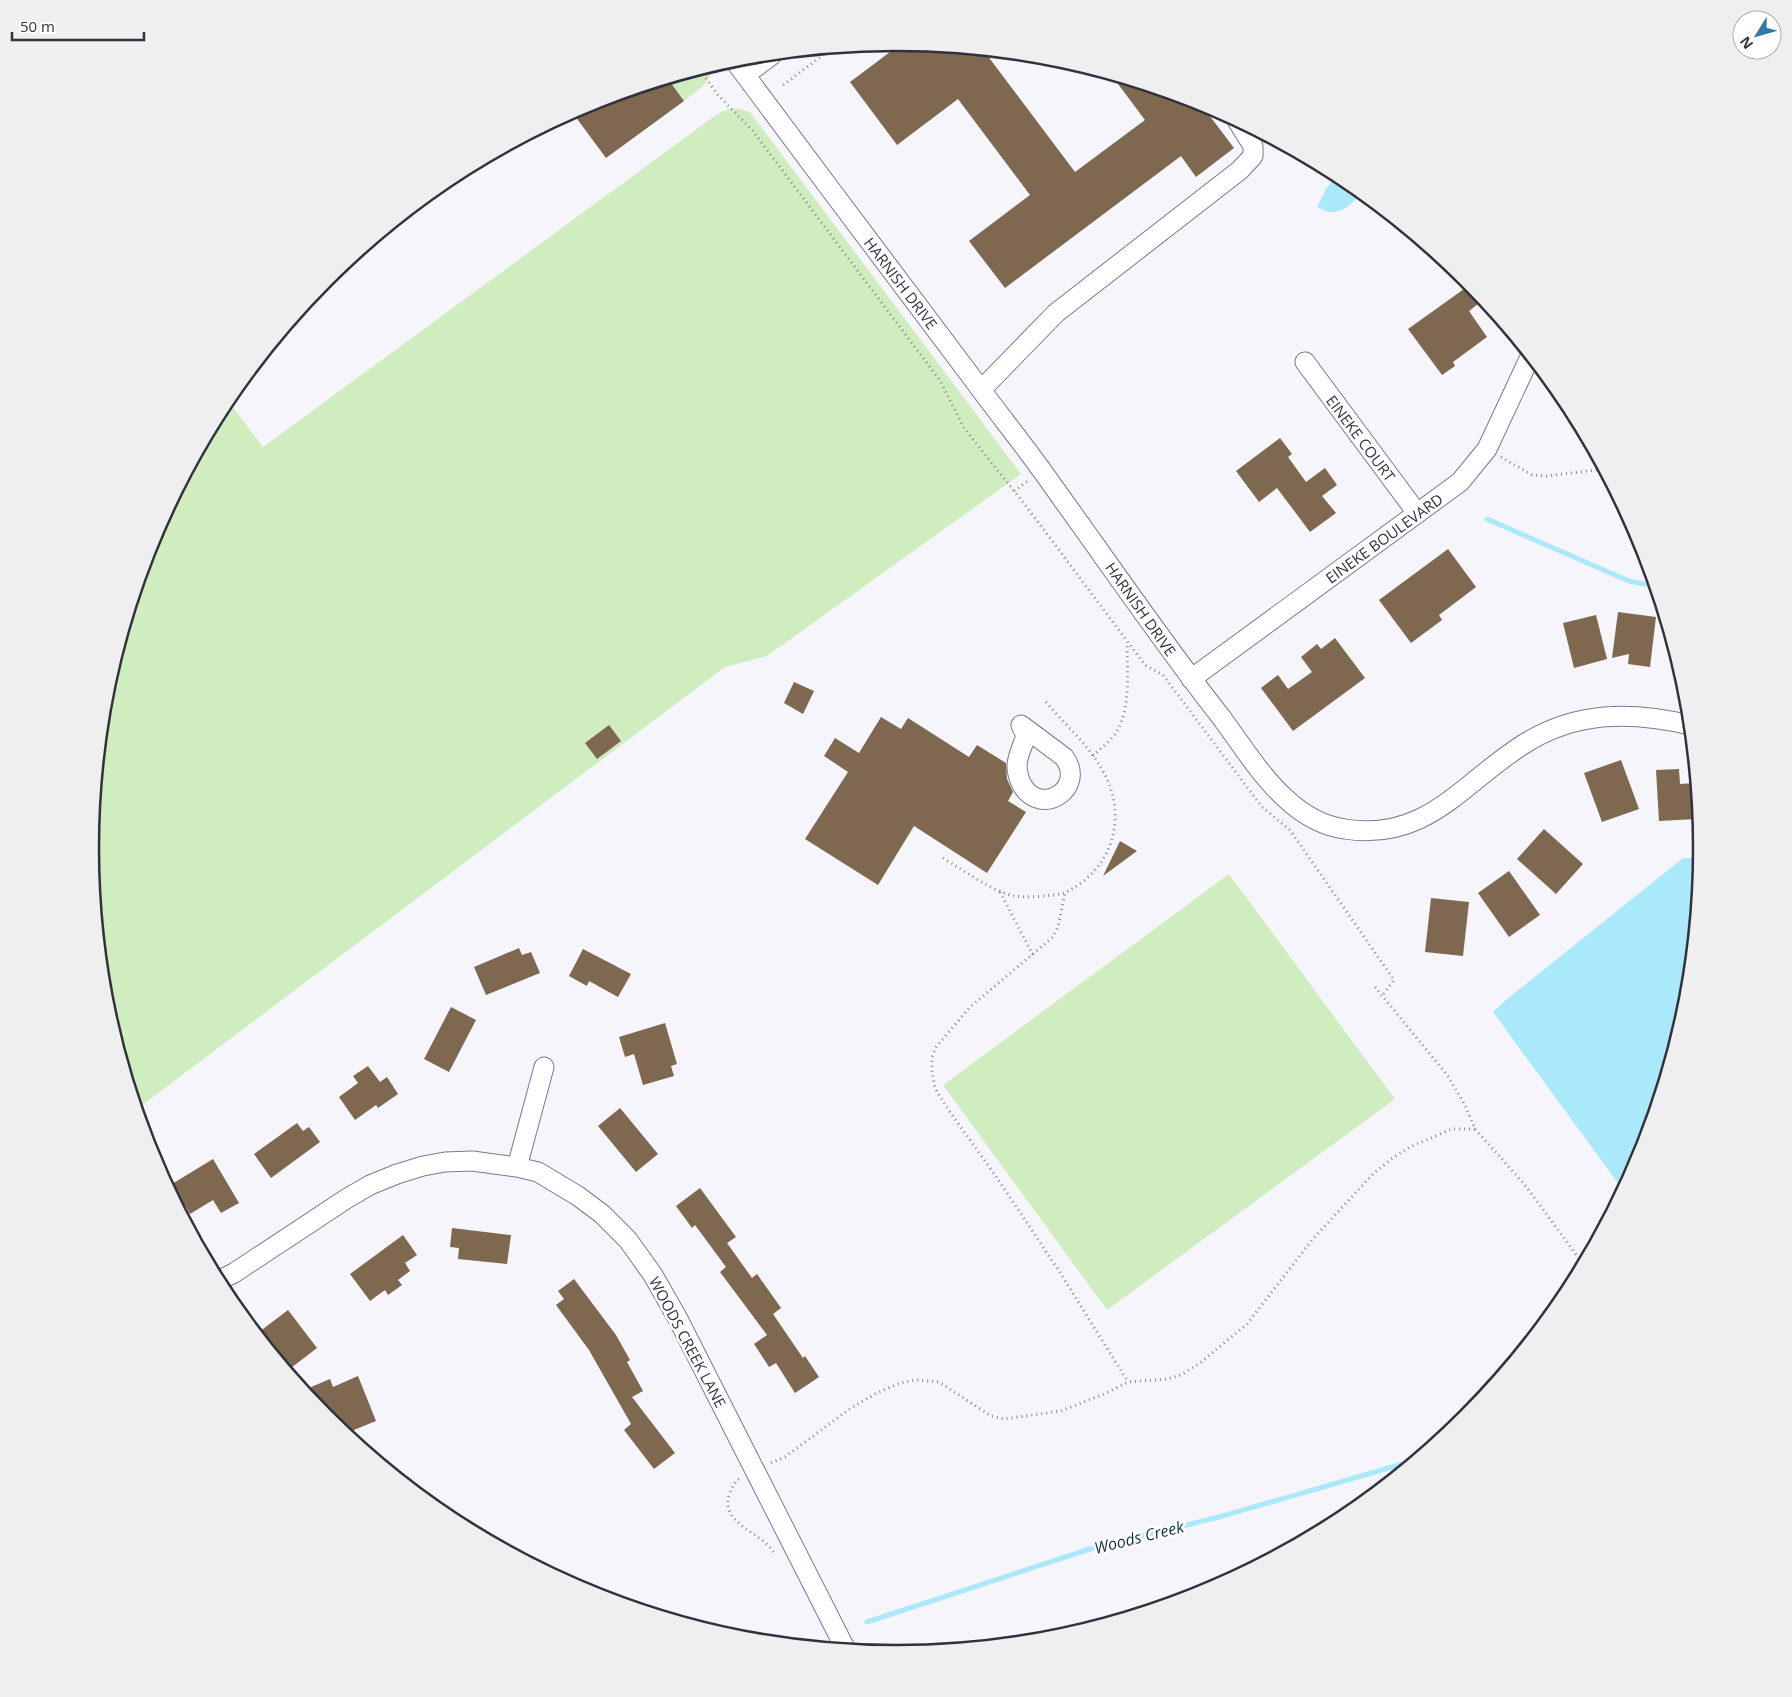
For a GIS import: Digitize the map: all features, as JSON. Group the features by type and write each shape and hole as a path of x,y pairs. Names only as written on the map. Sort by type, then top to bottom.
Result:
{"street":[{"path":"745,75 761,63"},
{"name":"HARNISH DRIVE","path":"739,67 1042,470 1191,679 1283,797 1299,810 1320,822 1340,829 1382,831 1409,825 1446,804 1526,743 1568,724 1587,718 1626,715 1683,724"},
{"path":"981,390 1056,313 1240,170 1253,156 1253,146 1243,131"},
{"name":"EINEKE COURT","path":"1305,362 1417,513"},
{"name":"EINEKE BOULEVARD","path":"1191,679 1460,482 1487,449 1528,362"},
{"path":"517,1167 544,1067"},
{"name":"WOODS CREEK LANE","path":"225,1278 370,1185 397,1174 445,1162 472,1161 538,1172 578,1196 602,1214 628,1240 653,1275 678,1319 843,1644"}],"path":[{"path":"783,85 823,55"},
{"path":"704,75 718,95 753,131 933,371 964,428 1026,506 1127,642 1145,665 1163,675 1262,807 1290,830 1394,980 1382,996"},
{"path":"1487,449 1532,475 1547,476 1597,470"},
{"path":"1093,756 1117,731 1124,714 1127,691 1127,642"},
{"path":"943,858 1000,891 1015,896 1044,897 1065,893 1088,878 1096,870 1113,840 1116,812 1114,797 1105,773 1093,756 1046,702"},
{"path":"1000,891 1033,955"},
{"path":"1065,893 1058,927 1053,937 970,1007 936,1047 932,1058 932,1072 935,1088 945,1105 1056,1266 1128,1382"},
{"path":"1375,987 1447,1075 1465,1105 1475,1129 1525,1184 1579,1258"},
{"path":"779,1560 770,1546 759,1536 736,1522 729,1512 728,1499 733,1484 754,1470 785,1457 851,1408 875,1394 900,1383 916,1380 938,1382 991,1416 1004,1420 1017,1419 1061,1411 1128,1382 1167,1379 1182,1375 1200,1363 1247,1324 1312,1240 1373,1174 1391,1158 1410,1147 1452,1129 1475,1129"}],"green space":[{"path":"710,74 706,82 684,101 672,84"},
{"path":"728,109 740,109 750,112 1021,474 767,656 725,667 141,1106 126,1055 114,1004 106,953 100,901 100,796 114,693 126,642 141,592 159,543 181,496 206,450 233,407 263,447 716,115"},
{"path":"1229,874 1395,1099 1107,1310 943,1085"}],"water":[{"path":"1332,182 1356,198 1344,209 1328,212 1317,207 1327,187"},
{"path":"1683,858 1693,858 1692,901 1678,1004 1666,1055 1651,1105 1633,1154 1619,1184 1493,1012"}],"building":[{"path":"891,51 948,53 988,57 1075,172 1145,120 1117,83 1210,116 1234,148 1196,177 1181,156 1005,288 969,241 1030,195 958,99 897,145 850,82"},
{"path":"672,84 684,101 606,158 577,118"},
{"path":"1464,289 1478,304 1469,311 1487,337 1453,362 1455,366 1442,375 1408,329"},
{"path":"1280,438 1292,454 1288,457 1306,482 1325,468 1337,485 1322,496 1336,513 1310,532 1277,488 1259,502 1236,471"},
{"path":"1448,549 1476,587 1439,615 1442,620 1411,643 1379,600"},
{"path":"1618,612 1656,617 1650,667 1628,664 1629,654 1612,658"},
{"path":"1596,615 1607,659 1574,668 1563,623"},
{"path":"1335,638 1365,678 1293,731 1261,688 1278,675 1288,689 1312,672 1301,657 1317,644 1321,649"},
{"path":"794,682 814,691 803,714 784,703"},
{"path":"881,717 901,729 908,718 969,757 977,745 1006,763 1007,779 1013,792 1008,801 1026,812 987,873 914,826 878,885 805,839 848,772 824,756 835,738 859,753"},
{"path":"609,725 621,741 597,759 585,743"},
{"path":"1621,760 1639,809 1602,822 1584,773"},
{"path":"1679,769 1680,784 1691,783 1692,819 1659,821 1656,770"},
{"path":"1544,829 1583,864 1556,894 1517,859"},
{"path":"1120,841 1137,851 1103,876"},
{"path":"1509,871 1540,915 1509,937 1478,893"},
{"path":"1431,898 1469,902 1463,956 1425,952"},
{"path":"519,948 522,955 531,952 540,973 486,995 474,967"},
{"path":"583,949 631,974 618,997 589,981 587,986 569,976"},
{"path":"451,1007 476,1020 449,1072 424,1059"},
{"path":"665,1023 677,1064 671,1066 674,1076 643,1085 634,1054 625,1057 619,1037"},
{"path":"368,1066 380,1082 387,1077 398,1094 378,1108 376,1105 355,1120 339,1097 358,1083 353,1076"},
{"path":"620,1108 658,1154 636,1172 598,1126"},
{"path":"297,1123 303,1131 309,1127 320,1142 271,1178 254,1154"},
{"path":"213,1159 239,1203 221,1213 213,1200 190,1214 173,1184"},
{"path":"700,1188 736,1237 727,1243 752,1278 757,1274 781,1308 773,1314 803,1358 805,1356 819,1377 795,1393 776,1363 769,1367 754,1344 767,1335 720,1272 726,1267 695,1225 692,1228 676,1206"},
{"path":"452,1228 511,1235 507,1264 458,1259 459,1248 450,1247"},
{"path":"403,1235 417,1255 405,1263 410,1271 398,1280 402,1285 388,1295 385,1290 370,1301 350,1274"},
{"path":"574,1279 616,1335 630,1360 627,1362 643,1391 632,1397 675,1453 654,1469 624,1430 631,1424 589,1350 556,1305 564,1299 558,1291"},
{"path":"288,1310 317,1348 292,1368 261,1331"},
{"path":"358,1376 376,1421 352,1431 332,1412 311,1387 330,1379 333,1387"}],"waterway":[{"path":"1487,519 1629,581 1648,585"},
{"name":"Woods Creek","path":"867,1622 1090,1549 1219,1517 1402,1464"}]}
